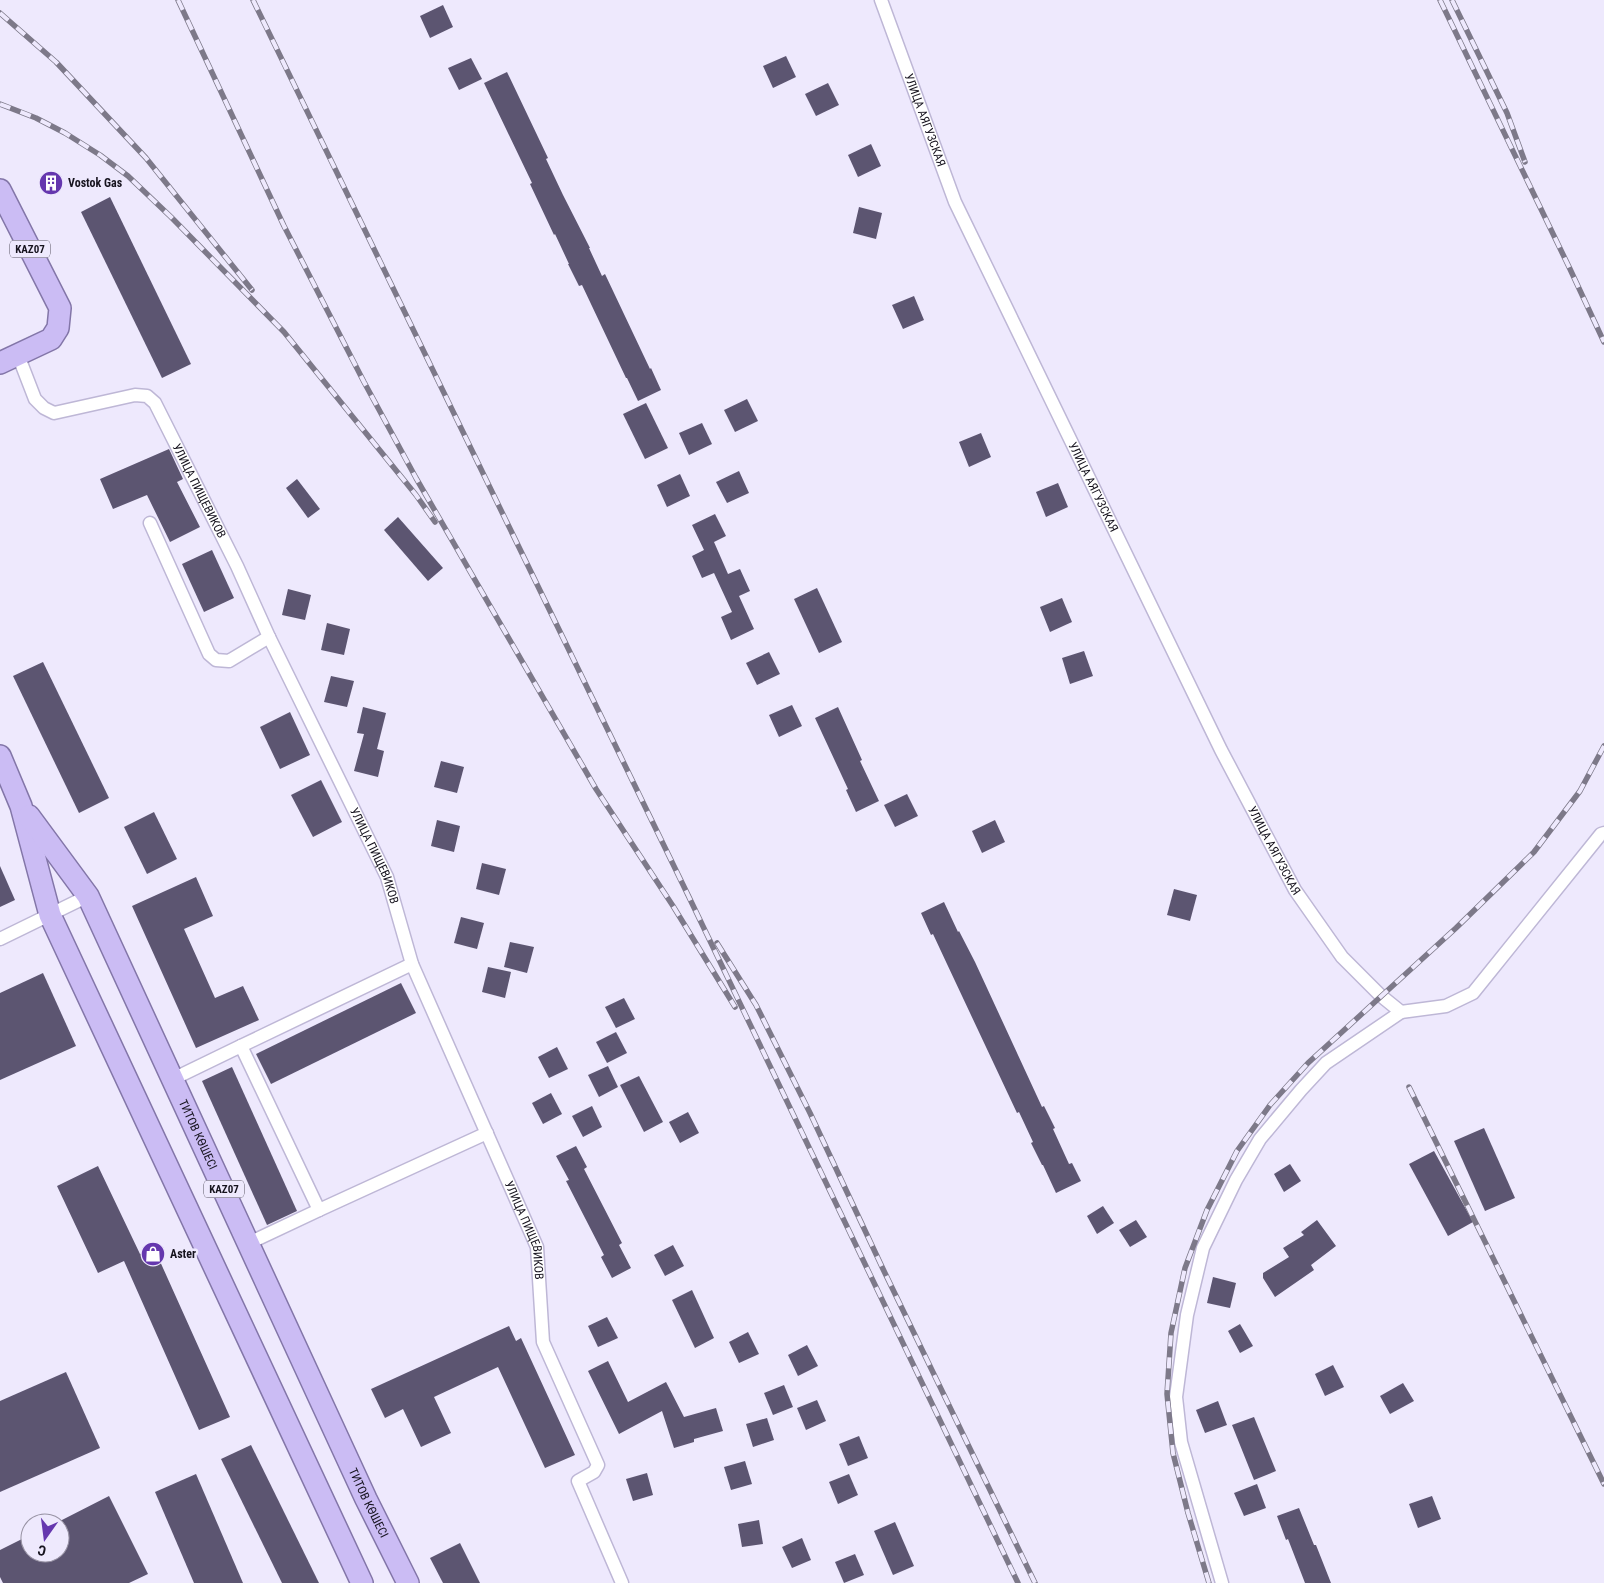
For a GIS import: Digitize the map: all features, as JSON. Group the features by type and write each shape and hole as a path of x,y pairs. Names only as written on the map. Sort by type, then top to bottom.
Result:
{"highway":[{"name":"KAZ07","path":"0,190 60,308 58,328 51,339 9,359"},
{"name":"ТИТОВ КӨШЕСІ","path":"0,756 21,806 50,915 362,1583"},
{"name":"ТИТОВ КӨШЕСІ","path":"21,806 88,896 366,1499 408,1583"}],"street":[{"name":"УЛИЦА АЯГУЗСКАЯ","path":"881,0 955,202 1221,750 1295,890 1342,957 1380,995 1401,1012"},
{"name":"УЛИЦА ПИЩЕВИКОВ","path":"9,359 35,399 44,408 54,413 135,395 147,396 155,403 237,566 269,637 387,877 412,964 537,1247 543,1342 598,1465 594,1472 578,1481 622,1583"},
{"path":"150,524 209,654 216,660 228,661 269,637"},
{"path":"1222,1583 1181,1442 1176,1397 1187,1315 1203,1248 1236,1180 1260,1138 1326,1063 1401,1012 1446,1006 1473,993 1601,834 1604,833"},
{"path":"0,939 88,896"},
{"path":"172,1079 412,964"},
{"path":"241,1046 319,1210"},
{"path":"249,1243 487,1133"}],"building":[{"path":"443,5 453,27 430,38 420,16"},
{"path":"786,56 796,77 773,88 763,66"},
{"path":"471,58 482,79 459,90 448,68"},
{"path":"507,72 602,276 605,274 661,390 638,401 582,285 579,286 568,264 484,83"},
{"path":"828,83 839,105 816,116 805,94"},
{"path":"871,144 881,166 858,177 848,155"},
{"path":"110,197 191,364 162,378 81,212"},
{"path":"859,207 882,213 876,239 853,233"},
{"path":"914,296 924,320 903,329 892,305"},
{"path":"747,399 758,421 735,432 724,410"},
{"path":"646,403 668,448 645,459 623,414"},
{"path":"702,423 712,444 689,455 679,433"},
{"path":"981,433 991,457 969,467 959,442"},
{"path":"169,449 183,479 177,482 200,527 170,542 147,495 113,509 100,479"},
{"path":"739,471 749,493 727,503 716,482"},
{"path":"680,474 690,496 667,507 657,485"},
{"path":"297,479 320,509 308,518 286,488"},
{"path":"1058,483 1068,507 1046,517 1036,492"},
{"path":"715,514 726,536 714,542 728,574 740,569 750,591 739,596 754,629 731,640 721,617 732,612 714,573 702,578 692,556 704,550 692,525"},
{"path":"398,517 443,568 428,581 384,530"},
{"path":"212,550 234,598 204,612 182,564"},
{"path":"817,588 842,642 819,653 794,599"},
{"path":"288,589 311,595 305,620 282,615"},
{"path":"1062,598 1072,622 1050,632 1040,607"},
{"path":"327,623 350,629 344,655 321,650"},
{"path":"1084,651 1093,676 1070,684 1062,658"},
{"path":"769,652 780,674 757,685 746,663"},
{"path":"43,662 109,798 79,813 13,676"},
{"path":"331,676 354,681 347,707 324,702"},
{"path":"792,705 802,726 779,737 769,715"},
{"path":"363,707 386,713 377,749 384,751 378,777 354,771 364,734 357,733"},
{"path":"838,707 879,801 856,812 846,790 848,789 815,718"},
{"path":"290,712 310,755 280,769 260,727"},
{"path":"441,761 464,767 457,793 434,787"},
{"path":"321,780 342,822 313,837 291,795"},
{"path":"907,794 918,816 895,827 884,805"},
{"path":"154,812 177,859 147,874 124,827"},
{"path":"437,820 460,826 454,852 431,846"},
{"path":"995,820 1005,842 982,853 972,831"},
{"path":"482,863 506,869 499,895 476,889"},
{"path":"0,866 15,900 0,907"},
{"path":"196,877 213,916 184,929 215,998 243,986 259,1020 196,1048 132,906"},
{"path":"1174,889 1197,895 1190,921 1167,915"},
{"path":"944,902 975,962 1042,1107 1044,1106 1055,1128 1053,1129 1069,1164 1072,1163 1081,1181 1056,1193 1031,1143 1033,1142 1019,1112 1017,1113 933,934 931,935 921,913"},
{"path":"461,917 484,923 477,949 454,943"},
{"path":"510,942 534,947 527,973 504,967"},
{"path":"488,967 511,972 505,998 482,992"},
{"path":"43,973 76,1046 0,1080 0,993"},
{"path":"401,983 416,1013 271,1084 256,1054"},
{"path":"624,998 635,1019 616,1028 605,1007"},
{"path":"616,1032 627,1053 607,1063 596,1042"},
{"path":"557,1047 568,1069 549,1078 538,1057"},
{"path":"608,1066 618,1087 599,1097 588,1075"},
{"path":"232,1067 297,1211 267,1225 202,1081"},
{"path":"639,1076 663,1122 644,1132 620,1085"},
{"path":"551,1093 562,1114 543,1124 532,1103"},
{"path":"592,1106 602,1127 583,1137 572,1116"},
{"path":"688,1112 699,1133 680,1143 669,1122"},
{"path":"1484,1128 1515,1198 1485,1211 1454,1141"},
{"path":"576,1146 587,1167 584,1169 622,1243 619,1245 631,1268 612,1278 601,1257 604,1255 566,1181 569,1180 556,1156"},
{"path":"1434,1151 1473,1222 1448,1236 1409,1164"},
{"path":"1290,1164 1301,1181 1284,1192 1274,1174"},
{"path":"98,1166 140,1254 154,1248 230,1417 199,1430 124,1261 98,1273 57,1186"},
{"path":"1103,1206 1114,1223 1097,1234 1087,1216"},
{"path":"1136,1220 1147,1237 1130,1247 1119,1230"},
{"path":"1317,1220 1336,1246 1311,1265 1314,1270 1275,1297 1263,1278 1263,1273 1289,1257 1283,1248 1304,1235 1301,1232"},
{"path":"673,1245 684,1266 665,1276 654,1255"},
{"path":"1213,1277 1236,1283 1230,1308 1207,1303"},
{"path":"692,1290 714,1338 695,1348 672,1300"},
{"path":"607,1317 618,1338 598,1347 588,1326"},
{"path":"1240,1324 1253,1346 1240,1353 1228,1331"},
{"path":"509,1326 516,1341 521,1338 575,1455 545,1468 498,1367 434,1397 451,1433 421,1447 403,1409 385,1418 371,1389"},
{"path":"748,1332 759,1354 739,1363 729,1342"},
{"path":"807,1345 818,1366 798,1376 788,1355"},
{"path":"608,1361 628,1402 666,1382 684,1417 716,1408 723,1431 694,1439 694,1442 674,1448 662,1411 619,1434 588,1371"},
{"path":"1333,1365 1344,1387 1325,1396 1315,1374"},
{"path":"66,1372 100,1448 0,1492 0,1401"},
{"path":"1403,1383 1414,1401 1390,1414 1380,1396"},
{"path":"784,1385 793,1407 773,1415 764,1393"},
{"path":"817,1400 826,1421 806,1430 797,1408"},
{"path":"1218,1401 1227,1425 1205,1433 1196,1410"},
{"path":"1254,1417 1276,1471 1254,1480 1232,1425"},
{"path":"767,1418 774,1440 753,1447 746,1424"},
{"path":"859,1436 868,1458 848,1466 839,1444"},
{"path":"251,1445 319,1583 282,1583 221,1459"},
{"path":"745,1461 752,1484 731,1490 724,1467"},
{"path":"647,1473 653,1495 633,1501 626,1479"},
{"path":"196,1474 243,1583 194,1583 155,1492"},
{"path":"849,1474 858,1495 838,1504 829,1482"},
{"path":"1257,1484 1266,1508 1244,1516 1234,1493"},
{"path":"109,1496 148,1574 129,1583 3,1583 0,1577 0,1550 20,1540 20,1563 70,1563 70,1516"},
{"path":"1432,1496 1441,1519 1418,1528 1409,1504"},
{"path":"1299,1508 1331,1583 1305,1583 1288,1539 1286,1540 1277,1516"},
{"path":"759,1520 763,1544 742,1547 738,1524"},
{"path":"895,1522 914,1566 893,1575 874,1531"},
{"path":"802,1538 811,1560 792,1568 782,1547"},
{"path":"460,1543 480,1583 443,1583 430,1558"},
{"path":"855,1554 864,1575 844,1583 835,1562"}],"railway":[{"path":"178,0 284,226 364,382 416,478 596,789 673,906 735,1007"},
{"path":"253,0 688,895 1018,1583"},
{"path":"1440,0 1604,342"},
{"path":"1452,0 1507,113 1525,162"},
{"path":"0,13 56,62 146,158 252,290"},
{"path":"0,104 36,118 65,133 100,155 128,176 171,217 284,332 416,495 435,522"},
{"path":"1209,1583 1188,1513 1173,1453 1167,1394 1171,1333 1185,1268 1207,1210 1237,1151 1270,1105 1308,1063 1456,928 1534,852 1580,791 1604,746"},
{"path":"717,943 756,1005 810,1113 883,1269 1035,1583"},
{"path":"1409,1087 1604,1484"}],"place":[{"name":"Vostok Gas","path":"51,183"},
{"name":"Aster","path":"153,1254"}]}
